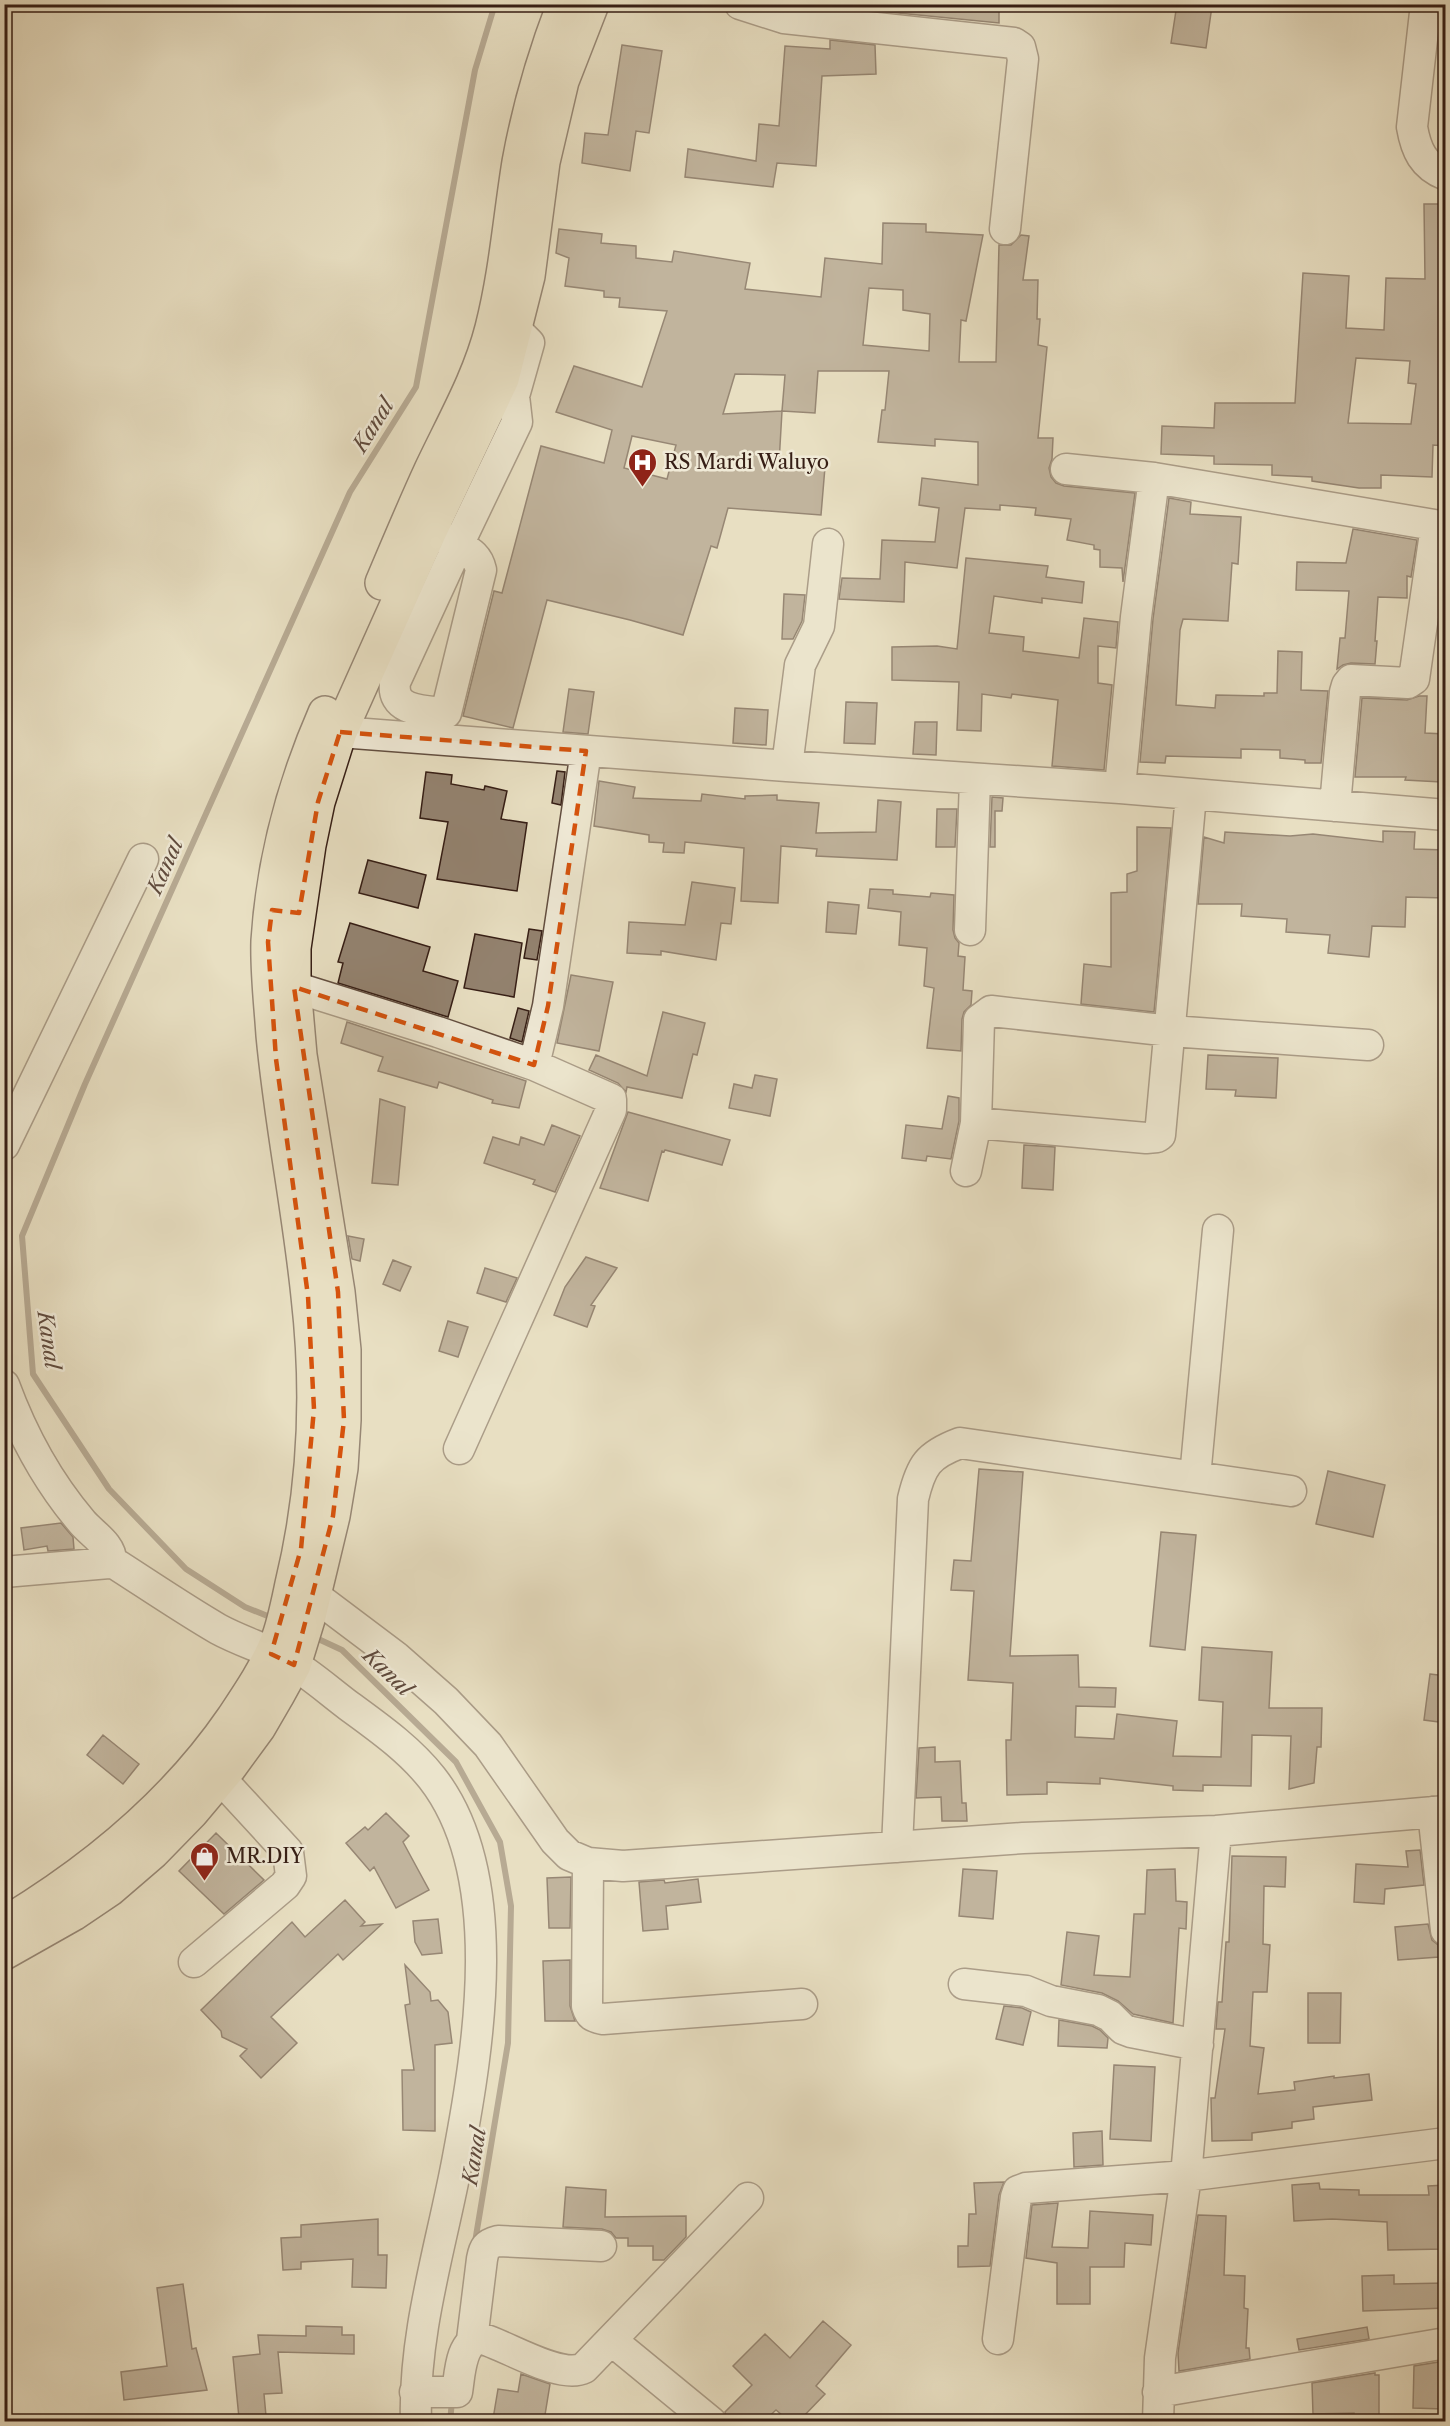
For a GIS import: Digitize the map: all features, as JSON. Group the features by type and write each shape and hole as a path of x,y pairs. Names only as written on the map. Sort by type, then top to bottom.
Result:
{"highway":[{"path":"4,1953 73,1914 110,1889 153,1852 220,1778 259,1727 293,1626 341,1468 344,1350 338,1292 300,1055 280,846 317,731 431,471 473,384 492,331 504,279 519,163 531,103 545,55 564,4"},
{"path":"4,1924 55,1892 117,1845 162,1805 196,1768 224,1731 293,1626 315,1409 308,1296 276,1059 269,988 268,942 285,911 309,845 318,802 340,732 444,539 502,379 528,276 543,162 562,81 592,4"}],"street":[{"path":"740,4 784,18 1014,43 1020,46 1023,59 1005,229"},
{"path":"1426,4 1412,127 1415,146 1424,161 1446,175"},
{"path":"1066,469 1154,478 1441,526 1414,679 1408,683 1351,680 1348,682 1335,806"},
{"path":"1119,788 1136,617 1154,478"},
{"path":"444,539 475,555 481,570 443,727 404,706 396,699 394,691 395,682 444,539"},
{"path":"787,766 800,665 819,626 828,544"},
{"path":"340,732 443,727 586,751 1119,788 1446,815"},
{"path":"534,1065 548,1006 586,751"},
{"path":"970,930 975,779"},
{"path":"976,1123 1146,1138 1157,1137 1161,1131 1191,795"},
{"path":"4,1145 143,859"},
{"path":"294,987 534,1065 610,1099 612,1105 459,1449"},
{"path":"966,1171 976,1123 979,1020 991,1011 1171,1031 1368,1046"},
{"path":"1195,1477 1218,1230"},
{"path":"4,1385 16,1417 38,1459 81,1521 109,1548 112,1554 111,1561"},
{"path":"897,1847 914,1499 919,1477 925,1464 939,1451 960,1443 1291,1491"},
{"path":"4,1572 111,1561 220,1630 293,1626 396,1657 446,1701 488,1745 555,1841 569,1855 588,1863 623,1866 1034,1837 1216,1831 1439,1812 1446,1930"},
{"path":"293,1626 433,1779 462,1832 472,1865 478,1900 480,1953 474,2067 424,2320 416,2421"},
{"path":"194,1962 285,1885 291,1876 288,1852 220,1778"},
{"path":"1158,2421 1160,2358 1186,2176 1216,1831"},
{"path":"588,1863 587,2007 593,2018 802,2004"},
{"path":"964,1984 1026,1991 1051,2001 1098,2010 1110,2016 1123,2029 1131,2032 1198,2046"},
{"path":"998,2339 1018,2191 1026,2188 1186,2176 1446,2143"},
{"path":"472,2340 480,2338 561,2370 578,2372 748,2198"},
{"path":"418,2392 457,2392 463,2359 472,2340 484,2248 489,2244 498,2241 601,2246"},
{"path":"611,2340 711,2421"},
{"path":"1158,2392 1446,2343"}],"highlighted area":[{"path":"340,732 586,751 548,1006 534,1065 294,987 338,1292 344,1420 333,1516 294,1665 271,1654 301,1549 314,1409 308,1296 276,1059 268,942 272,910 299,913 318,802"}],"building":[{"path":"838,4 999,4 999,23 838,7"},
{"path":"1177,4 1212,6 1206,48 1171,43"},
{"path":"830,40 875,45 876,74 822,76 816,166 777,163 773,187 685,177 688,149 756,161 759,124 779,126 785,46 830,49"},
{"path":"622,45 662,51 649,133 636,131 630,171 582,163 585,133 608,135"},
{"path":"1424,204 1446,204 1446,446 1433,445 1432,477 1381,475 1381,488 1359,488 1312,481 1312,477 1272,475 1272,465 1214,464 1214,456 1161,454 1162,426 1214,428 1215,403 1295,403 1303,273 1349,276 1346,328 1384,330 1386,278 1425,279","holes":["1356,358 1410,361 1408,383 1416,384 1411,424 1348,423"]},
{"path":"883,223 926,224 926,232 983,235 966,321 961,320 959,362 996,362 999,245 1011,245 1021,235 1029,236 1023,280 1038,280 1037,319 1040,319 1038,345 1047,347 1038,438 1053,438 1049,468 1051,477 1056,483 1064,486 1135,493 1123,582 1122,568 1100,567 1100,550 1094,549 1094,545 1067,540 1071,519 1035,515 1036,508 1000,505 1000,510 965,508 957,568 905,562 904,602 839,599 842,578 880,579 882,540 935,542 939,508 919,505 922,478 978,485 978,442 935,439 935,446 878,442 882,410 885,410 889,371 818,371 815,413 782,411 779,463 825,467 821,515 728,508 717,548 711,546 683,635 547,600 513,728 463,716 494,591 502,593 541,446 604,463 612,430 556,412 574,366 642,387 667,311 619,307 620,298 604,297 604,291 565,286 569,258 556,253 559,229 602,234 601,243 636,246 636,258 672,262 674,251 750,263 745,289 821,297 825,258 882,264","holes":["869,288 903,290 903,310 930,314 929,351 863,345","735,374 785,375 782,411 723,414","632,436 676,445 667,479 624,468"]},
{"path":"1169,498 1191,502 1190,514 1241,517 1238,564 1232,563 1228,621 1183,619 1180,630 1176,705 1215,708 1216,695 1264,696 1264,693 1277,693 1278,651 1302,652 1301,690 1328,691 1321,763 1305,763 1305,760 1280,758 1280,750 1241,749 1241,758 1166,756 1165,763 1140,762 1153,619"},
{"path":"1353,529 1417,540 1411,577 1407,576 1407,598 1378,597 1375,664 1351,663 1337,669 1340,638 1345,638 1349,591 1296,590 1297,562 1346,563"},
{"path":"966,558 1048,566 1046,577 1084,582 1082,603 1042,598 1042,603 994,596 989,633 1024,637 1023,651 1079,658 1084,618 1118,622 1116,648 1098,646 1098,683 1112,685 1104,770 1052,766 1058,700 1012,694 1011,698 982,694 981,731 957,730 959,682 892,680 892,647 937,646 957,649"},
{"path":"784,594 805,595 802,621 793,639 782,639"},
{"path":"569,689 594,692 588,734 563,732"},
{"path":"1427,696 1425,733 1445,734 1441,782 1405,780 1406,777 1355,777 1362,698 1407,700"},
{"path":"846,702 877,703 875,744 844,743"},
{"path":"735,708 768,710 766,745 733,743"},
{"path":"915,722 937,722 936,755 913,754"},
{"path":"557,771 565,772 561,805 552,803"},
{"path":"426,772 452,775 451,784 484,790 485,786 507,791 501,819 527,823 517,891 437,879 448,822 420,818"},
{"path":"599,781 635,787 633,798 701,801 702,794 745,799 745,796 777,795 777,800 819,803 816,833 876,832 878,800 901,802 897,860 816,856 817,849 781,846 778,903 741,901 744,848 685,842 684,853 663,852 664,843 649,842 649,835 594,826"},
{"path":"992,797 1003,798 1002,811 995,811 995,847 990,847"},
{"path":"937,809 957,809 955,847 936,847"},
{"path":"1137,827 1171,828 1154,1012 1081,1004 1084,964 1111,967 1111,893 1127,892 1127,874 1137,871"},
{"path":"1383,831 1415,832 1414,849 1446,850 1446,898 1406,897 1405,927 1372,926 1369,957 1328,953 1330,935 1286,932 1287,919 1241,916 1242,904 1198,904 1204,837 1224,843 1225,832 1290,836 1313,834 1383,842"},
{"path":"368,860 426,875 418,908 359,893"},
{"path":"692,882 735,888 731,924 721,923 716,960 661,951 661,955 627,953 629,922 685,925"},
{"path":"870,889 893,890 893,894 930,897 931,893 954,895 953,930 959,943 958,956 965,957 963,990 972,991 971,1005 964,1012 962,1019 961,1051 927,1048 934,988 924,986 927,948 899,945 901,912 868,908"},
{"path":"828,902 859,905 856,934 826,932"},
{"path":"350,923 430,947 423,971 458,981 448,1017 338,983 343,963 338,962"},
{"path":"529,929 542,931 537,960 524,958"},
{"path":"475,934 522,943 514,997 464,988"},
{"path":"571,975 613,982 599,1051 557,1043"},
{"path":"518,1008 529,1011 522,1042 510,1038"},
{"path":"663,1012 705,1023 697,1055 693,1054 682,1098 627,1087 626,1092 618,1083 589,1070 596,1055 647,1076"},
{"path":"347,1022 526,1081 519,1108 492,1103 493,1100 439,1082 437,1088 378,1071 383,1057 341,1043"},
{"path":"1208,1055 1278,1058 1276,1098 1235,1096 1236,1090 1206,1089"},
{"path":"755,1075 777,1079 770,1116 729,1108 734,1084 752,1088"},
{"path":"948,1096 959,1098 959,1121 951,1159 927,1156 926,1161 902,1158 906,1125 942,1129"},
{"path":"380,1099 405,1107 398,1185 372,1183"},
{"path":"628,1112 730,1140 722,1165 665,1150 662,1151 648,1201 600,1188"},
{"path":"552,1125 580,1136 555,1192 533,1184 535,1180 484,1163 493,1137 519,1145 521,1137 544,1145"},
{"path":"1024,1145 1055,1147 1053,1190 1022,1188"},
{"path":"348,1236 364,1239 360,1261 352,1259"},
{"path":"586,1257 617,1268 591,1305 595,1306 587,1327 554,1315 565,1287"},
{"path":"393,1260 411,1267 400,1291 383,1284"},
{"path":"485,1268 517,1278 506,1302 477,1293"},
{"path":"448,1321 468,1327 458,1357 439,1351"},
{"path":"979,1469 1023,1472 1010,1656 1078,1655 1079,1687 1116,1688 1115,1707 1076,1706 1075,1737 1114,1739 1117,1714 1177,1721 1173,1756 1221,1757 1223,1702 1199,1700 1202,1647 1272,1652 1269,1708 1322,1708 1321,1747 1317,1747 1314,1783 1289,1789 1291,1736 1252,1735 1251,1786 1203,1785 1203,1791 1173,1790 1173,1786 1100,1778 1100,1784 1047,1782 1047,1794 1007,1795 1006,1740 1011,1740 1013,1683 968,1680 974,1591 951,1590 954,1560 971,1561"},
{"path":"1328,1471 1385,1485 1373,1537 1316,1524"},
{"path":"61,1523 73,1537 74,1549 48,1551 47,1546 24,1550 21,1528"},
{"path":"1161,1532 1196,1535 1185,1650 1150,1646"},
{"path":"1430,1674 1446,1676 1446,1723 1424,1720"},
{"path":"103,1735 139,1764 123,1784 87,1755"},
{"path":"935,1747 935,1762 960,1761 962,1803 966,1803 967,1821 942,1821 941,1797 916,1798 919,1748"},
{"path":"386,1813 409,1836 403,1842 429,1890 396,1908 374,1867 370,1871 346,1843 365,1827 368,1830"},
{"path":"216,1833 264,1880 224,1914 179,1871"},
{"path":"1420,1850 1424,1885 1385,1889 1384,1904 1354,1902 1356,1864 1408,1867 1406,1851"},
{"path":"1232,1856 1286,1857 1285,1887 1264,1886 1263,1944 1270,1945 1267,1992 1253,1992 1250,2046 1264,2048 1258,2094 1295,2090 1294,2082 1369,2074 1372,2100 1313,2107 1314,2119 1292,2122 1292,2128 1252,2133 1252,2140 1212,2141 1211,2098 1215,2098 1225,2029 1216,2029 1218,2002 1222,2002 1226,1942 1229,1942"},
{"path":"963,1869 997,1871 993,1919 959,1916"},
{"path":"1175,1869 1176,1901 1187,1902 1186,1929 1179,1928 1173,2023 1133,2014 1118,2001 1102,1993 1061,1985 1067,1932 1099,1936 1094,1975 1130,1977 1134,1914 1145,1914 1147,1870"},
{"path":"571,1877 570,1928 549,1928 547,1878"},
{"path":"698,1879 701,1902 666,1906 668,1929 643,1931 639,1882 664,1880 665,1883"},
{"path":"345,1900 365,1922 361,1926 382,1924 343,1960 338,1954 271,2017 297,2043 261,2078 240,2056 247,2049 222,2037 221,2031 201,2010 292,1922 305,1937"},
{"path":"438,1919 442,1953 422,1955 415,1942 413,1921"},
{"path":"1428,1924 1432,1940 1438,1945 1439,1957 1398,1960 1395,1927"},
{"path":"570,1960 570,2006 575,2021 545,2021 543,1961"},
{"path":"405,1965 430,1992 431,2001 438,2000 448,2012 452,2043 435,2045 435,2131 403,2130 402,2070 414,2070 405,2005 410,2004"},
{"path":"1308,1993 1341,1993 1340,2043 1308,2043"},
{"path":"1004,2006 1022,2008 1031,2012 1023,2045 996,2039"},
{"path":"1059,2020 1092,2026 1100,2030 1108,2038 1107,2048 1058,2046"},
{"path":"1114,2065 1155,2067 1151,2141 1110,2139"},
{"path":"1102,2131 1103,2165 1074,2167 1073,2133"},
{"path":"1004,2182 999,2195 990,2266 958,2267 958,2246 968,2246 969,2214 976,2214 974,2183"},
{"path":"1319,2183 1320,2189 1359,2190 1359,2195 1429,2195 1428,2186 1446,2185 1446,2249 1388,2250 1387,2222 1332,2219 1294,2221 1292,2185"},
{"path":"566,2187 606,2190 605,2217 686,2216 686,2237 664,2260 653,2260 653,2246 628,2246 628,2238 616,2238 611,2232 602,2229 563,2227"},
{"path":"1058,2203 1052,2247 1088,2248 1090,2211 1153,2215 1151,2245 1125,2243 1124,2267 1090,2267 1090,2304 1057,2304 1057,2263 1026,2258 1032,2205"},
{"path":"1198,2215 1226,2216 1224,2275 1245,2276 1244,2308 1248,2309 1246,2348 1249,2348 1250,2359 1179,2371 1178,2353"},
{"path":"378,2219 378,2255 387,2255 386,2288 352,2287 353,2259 301,2262 301,2269 283,2270 281,2238 301,2237 301,2225"},
{"path":"1394,2275 1394,2284 1446,2283 1446,2308 1363,2311 1362,2276"},
{"path":"183,2284 192,2349 196,2348 207,2390 124,2400 121,2372 167,2366 157,2288"},
{"path":"823,2321 851,2345 816,2386 825,2394 799,2421 789,2421 776,2410 764,2421 728,2421 725,2412 752,2385 733,2366 765,2334 790,2358"},
{"path":"306,2326 342,2327 342,2335 354,2335 354,2354 278,2352 282,2393 264,2394 266,2416 239,2418 233,2357 260,2354 258,2335 306,2336"},
{"path":"1367,2327 1369,2339 1299,2350 1297,2339"},
{"path":"1445,2361 1443,2409 1413,2408 1414,2366"},
{"path":"1375,2373 1379,2375 1379,2417 1354,2417 1354,2413 1313,2414 1312,2383"},
{"path":"521,2374 550,2384 544,2421 493,2419 498,2389 518,2392"}],"waterway":[{"name":"Kanal","path":"275,1619 245,1607 186,1569 109,1489 33,1374 22,1236 85,1084 350,492 416,387 475,70 495,4"},
{"name":"Kanal","path":"314,1637 342,1650 456,1762 500,1842 511,1906 508,2043 475,2242"},
{"name":"Kanal","path":"450,2422 452,2401"}],"place":[{"name":"RS Mardi Waluyo","path":"643,488"},
{"name":"MR.DIY","path":"205,1882"}]}
